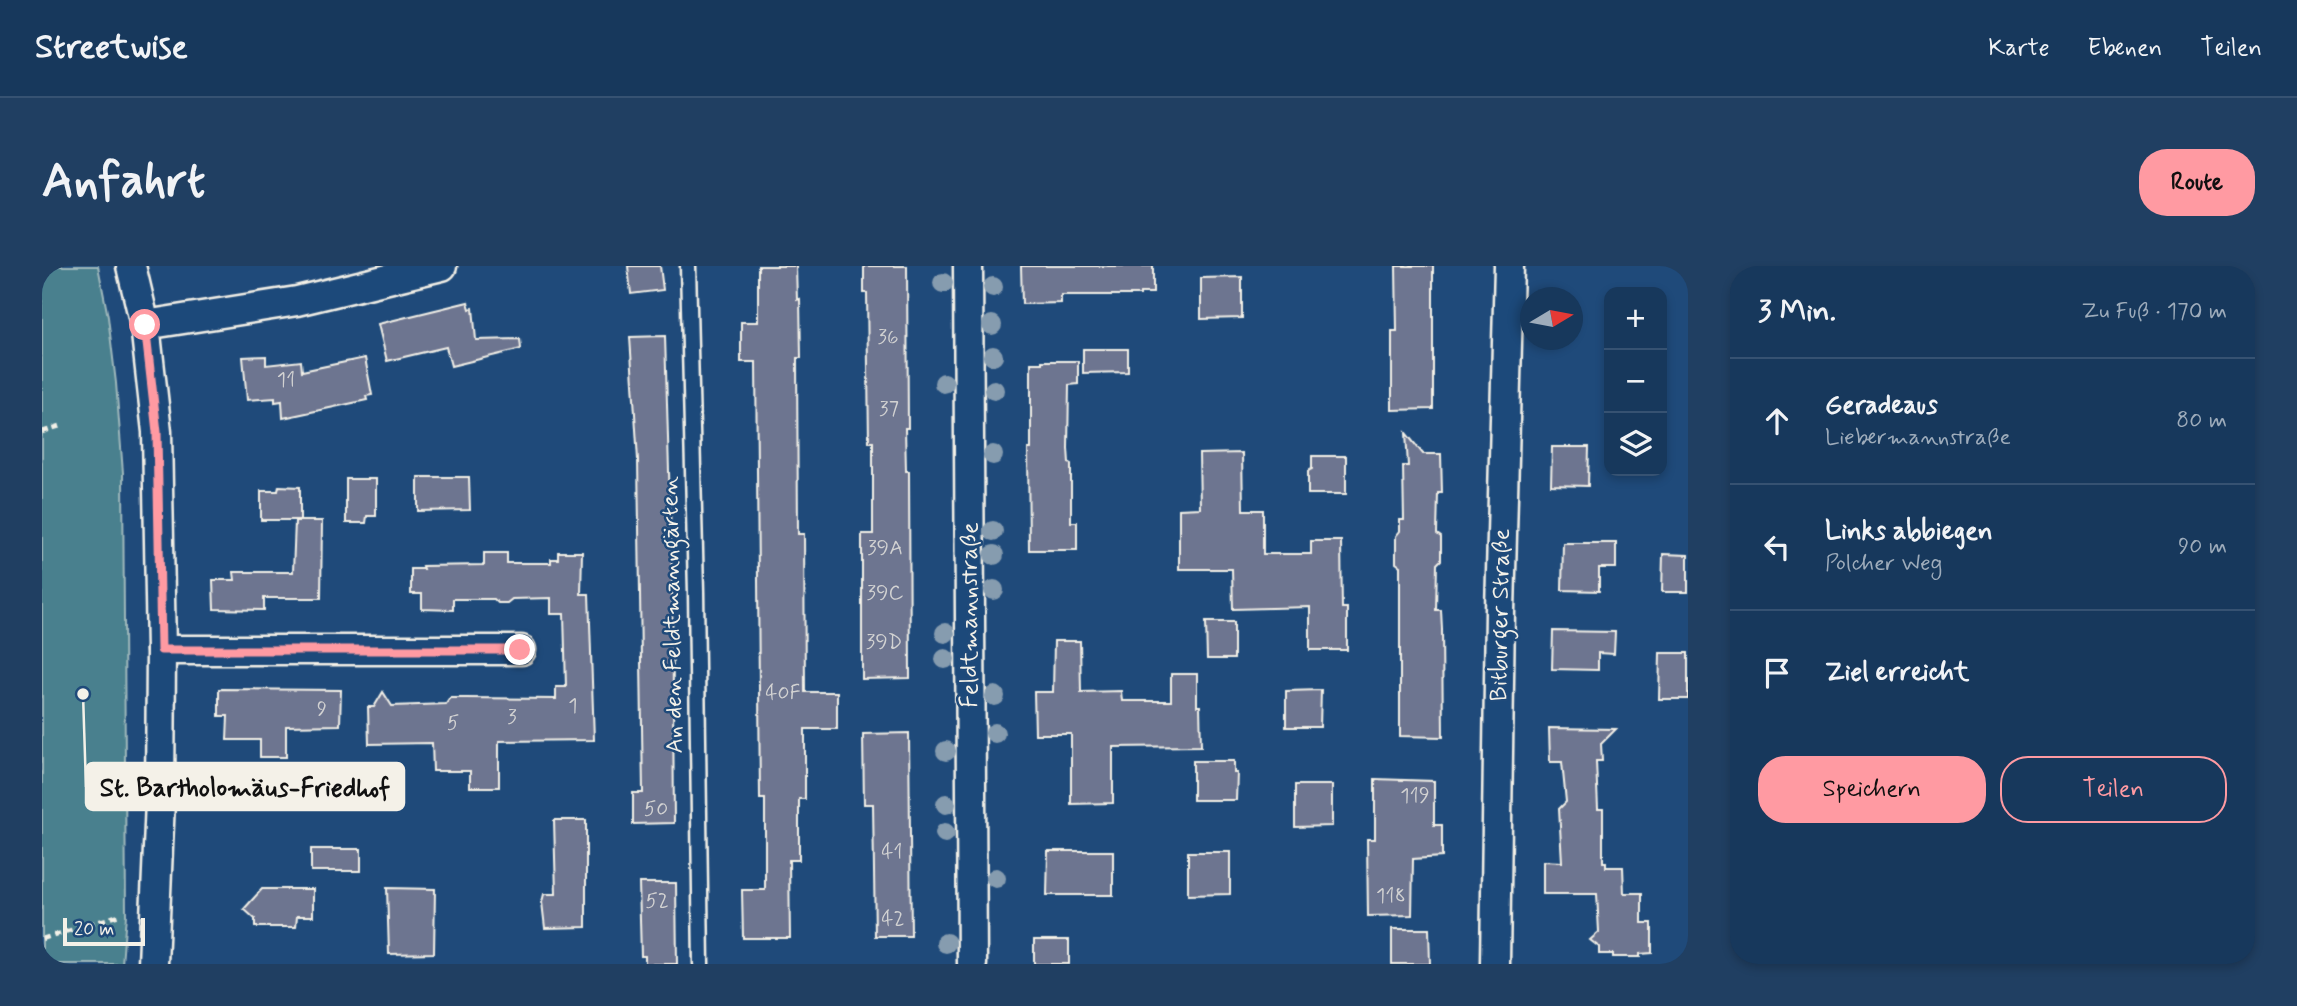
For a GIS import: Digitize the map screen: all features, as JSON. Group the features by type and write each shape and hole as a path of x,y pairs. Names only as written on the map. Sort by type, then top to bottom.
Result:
{"street":[{"path":"131,266 145,325 157,432 161,650 160,801 153,964"},
{"path":"145,325 298,301 442,266"},
{"name":"Feldtmannstraße","path":"968,266 972,964"},
{"name":"Bitburger Straße","path":"1495,964 1509,266"},
{"path":"161,650 520,650"}],"lane":[{"name":"An den Feldtmanngärten","path":"688,266 701,964"}],"path":[{"path":"42,432 60,426"},
{"path":"42,939 119,915"}],"green space":[{"path":"42,266 98,266 108,317 116,383 123,473 126,915 122,964 42,964"}],"building":[{"path":"628,266 660,266 663,290 631,294"},
{"path":"758,266 796,266 797,300 800,299 801,358 797,358 798,534 804,534 805,692 837,692 837,729 805,729 805,799 799,799 799,860 789,860 790,938 743,938 742,890 765,890 765,799 760,799 756,362 741,362 741,322 758,322"},
{"path":"864,266 907,266 908,428 905,428 906,471 909,471 910,678 862,679 862,534 873,534 873,442 869,442 867,293 864,293"},
{"path":"1021,266 1153,266 1153,293 1061,295 1061,303 1022,304"},
{"path":"1396,266 1433,266 1433,409 1392,410 1392,331 1397,331"},
{"path":"1242,277 1242,318 1201,319 1201,278"},
{"path":"468,302 470,309 473,308 476,340 520,339 521,349 451,366 446,347 387,361 378,324"},
{"path":"665,336 672,573 674,823 633,824 633,793 643,793 638,460 630,337"},
{"path":"1083,349 1128,349 1128,372 1083,373"},
{"path":"266,356 266,365 301,361 302,371 365,358 372,395 366,396 367,400 283,418 282,401 275,402 275,398 247,400 243,357"},
{"path":"1078,361 1078,384 1069,385 1068,448 1071,464 1071,522 1077,522 1077,550 1029,550 1031,363"},
{"path":"1406,433 1423,454 1441,454 1442,493 1438,493 1437,534 1441,537 1441,560 1437,564 1436,610 1441,610 1443,737 1400,736 1400,566 1396,563 1396,536 1400,531 1400,520 1404,520 1403,466 1408,466"},
{"path":"1552,447 1589,447 1588,486 1551,485"},
{"path":"1242,453 1243,510 1263,510 1263,554 1311,554 1311,541 1341,541 1342,608 1347,608 1347,650 1310,650 1310,607 1233,609 1232,569 1179,569 1179,509 1200,508 1199,454"},
{"path":"1312,456 1346,456 1346,494 1308,494 1308,471 1312,469"},
{"path":"418,477 469,477 470,510 418,511"},
{"path":"346,479 376,479 376,516 367,516 366,523 346,523"},
{"path":"279,486 300,487 300,520 261,520 261,491 278,491"},
{"path":"295,521 322,521 321,598 264,598 264,610 214,609 213,580 235,580 234,572 293,572"},
{"path":"1563,543 1616,543 1616,568 1599,568 1599,591 1562,590"},
{"path":"558,552 582,552 581,594 589,594 594,740 499,741 499,787 470,787 470,771 433,771 432,743 369,744 368,707 374,707 383,692 392,706 446,704 450,698 556,699 556,687 566,687 564,614 551,614 551,598 512,599 507,603 498,603 494,599 453,599 453,610 422,609 422,594 411,594 411,569 423,569 422,566 484,565 484,553 507,553 507,563 551,563 551,559 558,559"},
{"path":"1663,554 1688,555 1688,592 1662,592"},
{"path":"1206,622 1234,622 1234,659 1207,659"},
{"path":"1553,631 1615,632 1614,654 1598,653 1598,670 1552,669"},
{"path":"1054,641 1080,641 1081,692 1121,691 1122,701 1171,701 1171,674 1197,674 1201,746 1113,747 1113,803 1071,804 1071,734 1035,734 1034,692 1053,692"},
{"path":"1660,653 1688,653 1688,699 1659,699"},
{"path":"219,689 341,690 340,725 286,726 286,757 260,757 260,740 227,740 228,716 219,716"},
{"path":"1321,690 1320,727 1286,727 1286,691"},
{"path":"1549,728 1616,729 1601,744 1602,761 1596,761 1598,809 1603,809 1603,862 1606,862 1606,867 1623,867 1624,893 1642,893 1642,923 1652,923 1652,953 1640,954 1640,957 1599,954 1599,947 1590,940 1599,932 1597,894 1543,894 1543,861 1562,862 1559,809 1566,802 1562,762 1550,762"},
{"path":"909,733 911,936 875,936 873,804 864,804 863,734"},
{"path":"1193,761 1234,761 1234,773 1237,773 1236,800 1193,800"},
{"path":"1375,779 1434,781 1434,825 1442,825 1442,857 1413,859 1412,915 1368,916 1367,839 1375,839"},
{"path":"1295,785 1332,785 1332,826 1295,827"},
{"path":"554,820 586,820 586,927 545,928 542,902 544,894 556,894"},
{"path":"311,849 361,849 361,871 311,871"},
{"path":"1048,851 1113,851 1113,895 1047,895"},
{"path":"1188,852 1230,852 1230,894 1188,895"},
{"path":"639,883 676,883 677,964 645,964 645,956 641,956"},
{"path":"387,888 435,889 434,953 389,954"},
{"path":"262,889 313,889 313,916 297,916 296,927 255,927 255,919 244,909"},
{"path":"1392,929 1429,929 1430,964 1392,964"},
{"path":"1034,940 1069,940 1069,964 1034,964"}],"place":[{"name":"St. Bartholomäus-Friedhof","path":"83,694"}],"route":[{"path":"145,325 157,432 161,650 520,650"}]}
